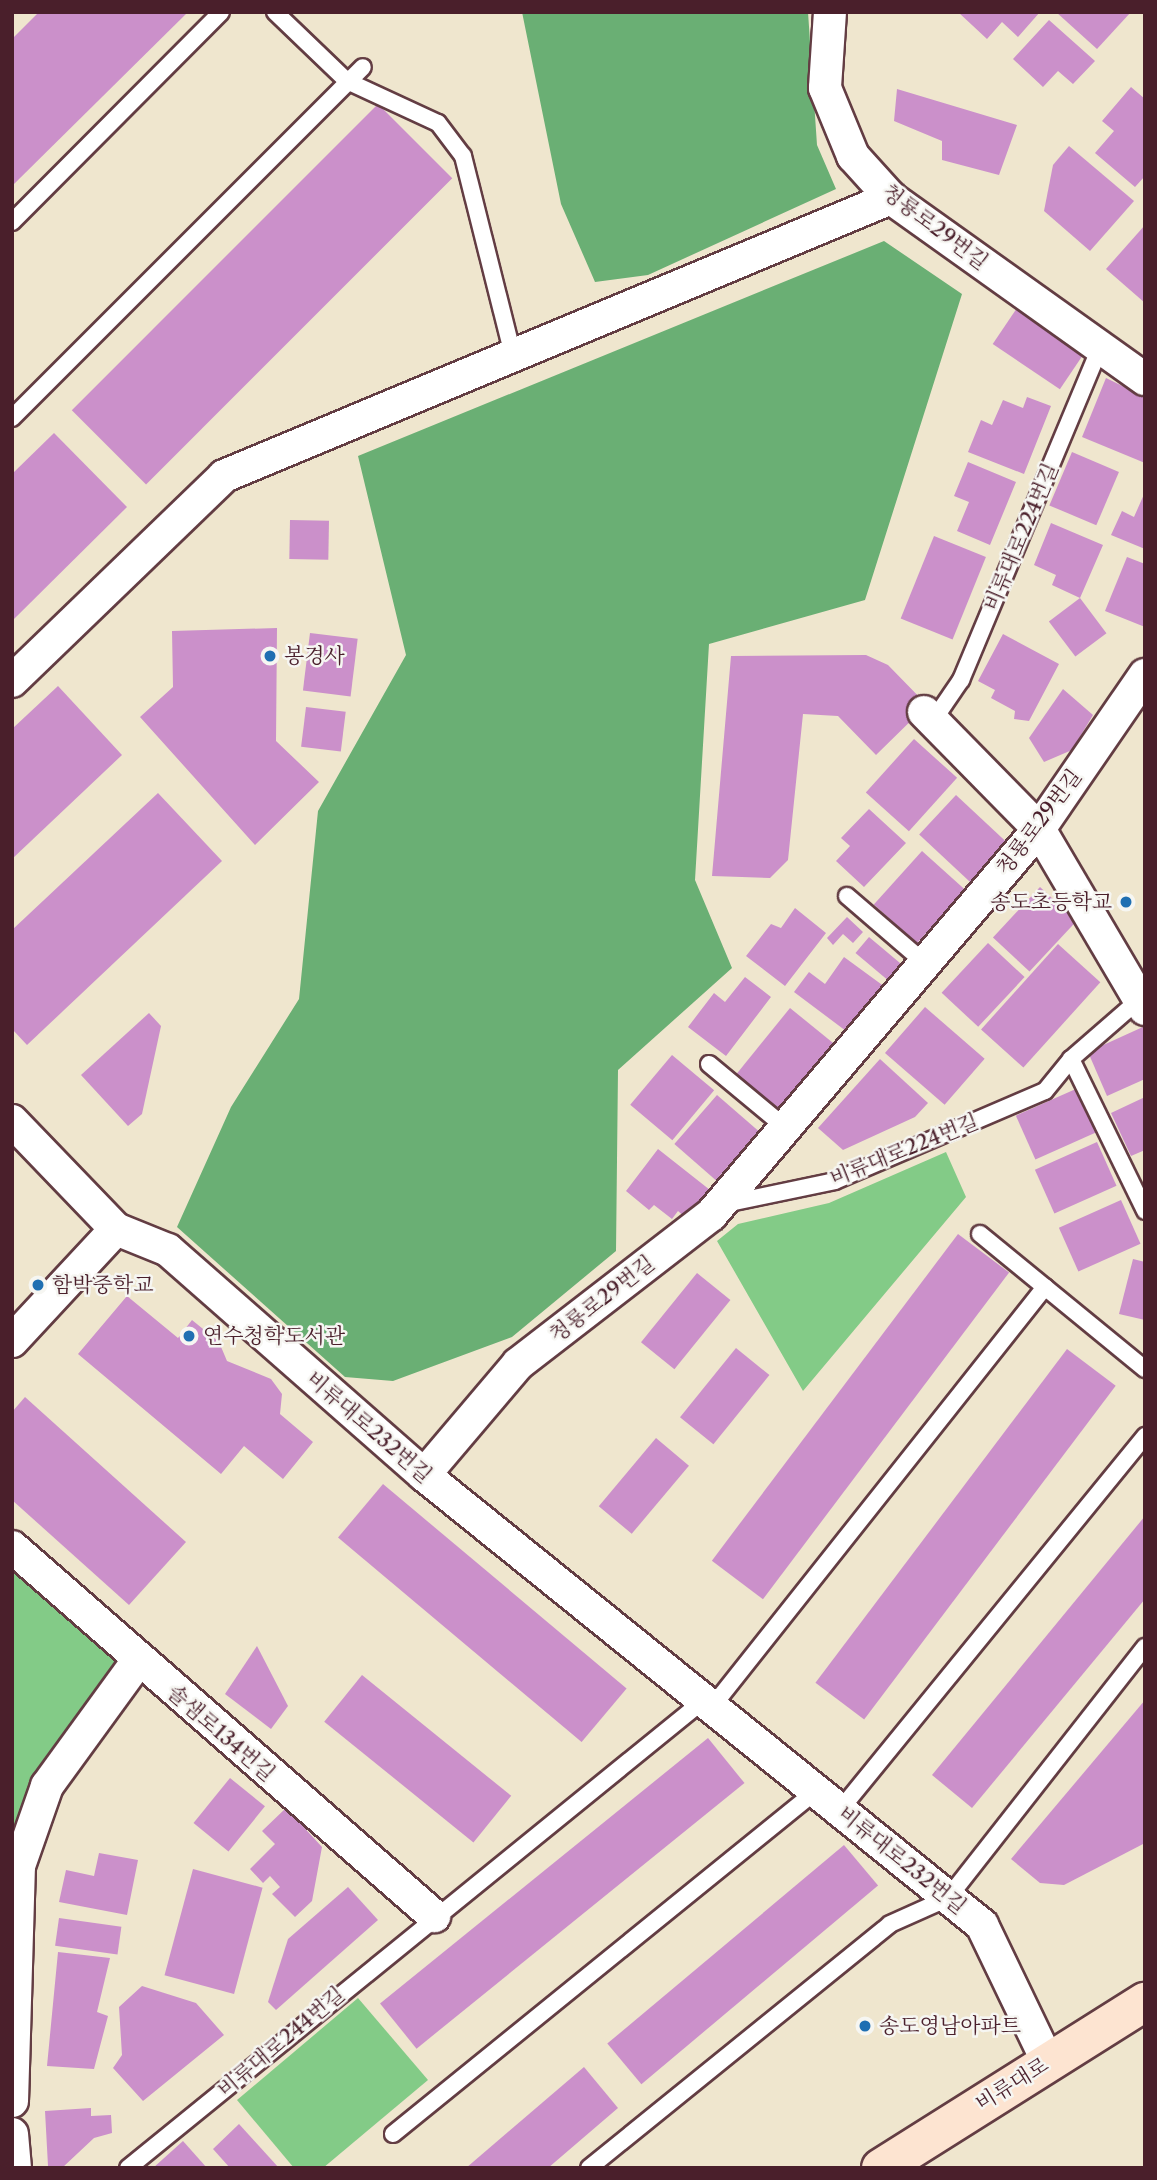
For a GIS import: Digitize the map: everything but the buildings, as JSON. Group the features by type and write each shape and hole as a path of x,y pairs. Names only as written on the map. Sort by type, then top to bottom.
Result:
{"main road":[{"name":"비류대로","path":"881,2168 1145,2003"}],"street":[{"name":"청룡로29번길","path":"830,12 825,88 853,156 891,198 1145,379"},
{"path":"12,681 225,476 512,351 891,198"},
{"name":"청룡로29번길","path":"424,1475 519,1364 719,1205 1039,829 1145,674"},
{"name":"비류대로224번길","path":"928,717 1039,829 1142,1004"},
{"name":"비류대로232번길","path":"12,1121 116,1229 169,1250 424,1475 982,1925 1048,2062"},
{"path":"12,1341 116,1229"},
{"name":"솔샘로134번길","path":"12,1547 137,1661 434,1916"},
{"path":"12,2101 19,1867 47,1786 137,1661"},
{"path":"12,2134 15,2168"}],"lane":[{"path":"12,222 220,12"},
{"path":"275,12 347,81 438,123 463,156 512,351"},
{"path":"12,418 363,67"},
{"name":"비류대로224번길","path":"928,717 961,680 1100,347"},
{"path":"848,896 925,963"},
{"name":"비류대로224번길","path":"719,1205 835,1181 1045,1091 1071,1059 1142,1004"},
{"path":"1071,1059 1145,1211"},
{"path":"709,1065 785,1127"},
{"path":"980,1234 1145,1369"},
{"path":"434,1916 708,1704 1045,1287"},
{"path":"393,2134 828,1801 1145,1436"},
{"path":"589,2168 890,1924 948,1898 1145,1647"},
{"name":"비류대로244번길","path":"128,2168 434,1916"}],"green space":[{"path":"522,12 808,12 817,145 836,189 648,275 595,282 561,204"},
{"path":"884,241 962,294 865,600 709,644 695,880 732,968 618,1070 616,1251 512,1337 393,1381 345,1377 177,1227 231,1107 299,999 318,811 406,655 358,456"},
{"path":"946,1152 966,1197 803,1391 717,1241 738,1224 829,1203"},
{"path":"12,1547 137,1662 47,1786 12,1940"},
{"path":"358,1998 428,2080 323,2168 294,2168 237,2100"}],"place":[{"name":"봉경사","path":"270,656"},
{"name":"송도초등학교","path":"1126,902"},
{"name":"함박중학교","path":"38,1285"},
{"name":"연수청학도서관","path":"189,1336"},
{"name":"송도영남아파트","path":"865,2026"}]}
